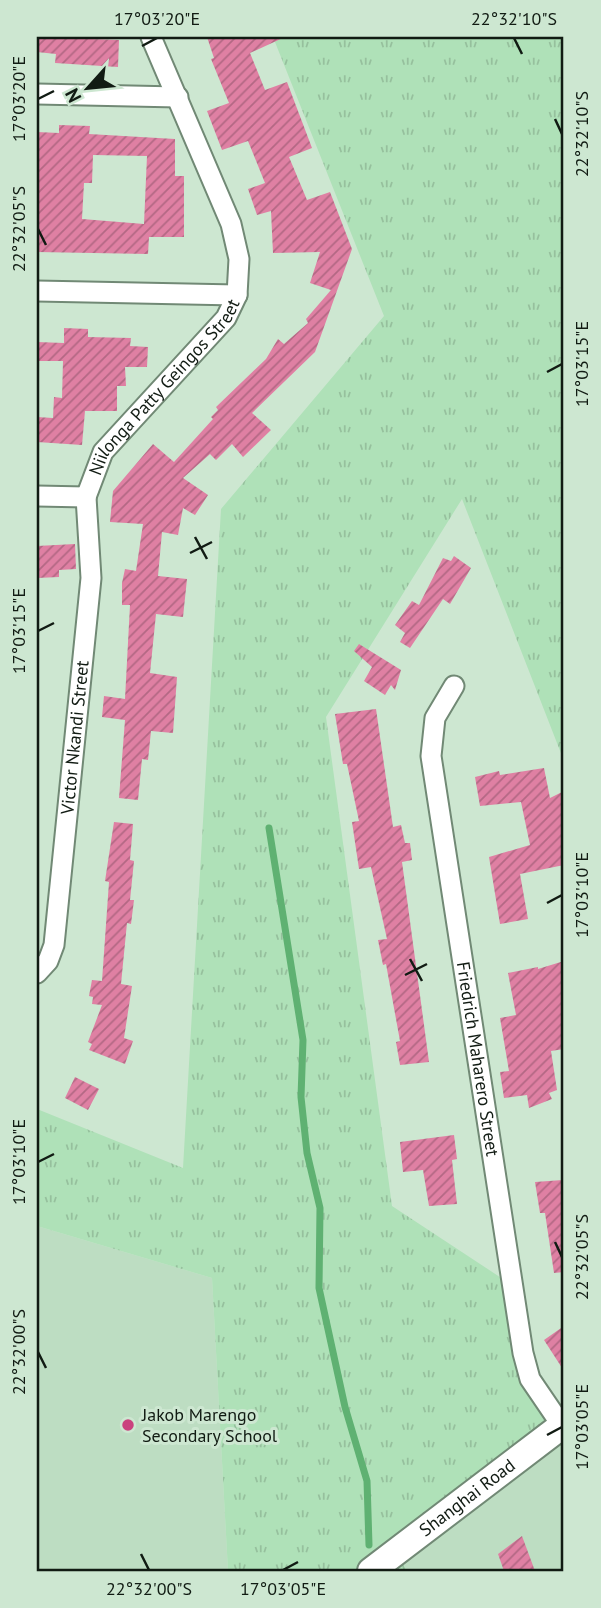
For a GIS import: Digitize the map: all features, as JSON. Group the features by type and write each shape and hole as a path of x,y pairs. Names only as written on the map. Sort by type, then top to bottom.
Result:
{"street":[{"name":"Niilonga Patty Geingos Street","path":"37,496 86,497 103,452 226,318 237,295 239,260 231,223 151,37"},
{"path":"37,94 178,97"},
{"path":"37,291 237,295"},
{"name":"Victor Nkandi Street","path":"37,973 48,961 54,946 91,578 86,497"},
{"name":"Friedrich Maharero Street","path":"454,687 435,718 431,756 523,1353 530,1379 563,1425"},
{"name":"Shanghai Road","path":"371,1571 563,1425"}],"shaded area":[{"name":"Jakob Marengo Secondary School","path":"37,1226 212,1278 228,1571 37,1571"},
{"path":"564,1424 564,1571 407,1571 397,1552"}],"green space":[{"path":"273,37 564,37 564,761 462,499 326,717 392,1206 512,1285 523,1353 562,1426 397,1552 407,1571 228,1571 212,1278 37,1226 37,1109 183,1168 221,509 384,316"}],"building":[{"path":"37,37 119,40 118,67 55,63 56,54 37,52"},
{"path":"207,37 285,37 250,53 265,90 287,82 312,148 289,157 307,200 330,192 352,249 315,352 252,413 271,430 243,457 232,444 216,460 210,454 183,478 208,495 195,515 183,508 178,535 162,532 158,576 187,579 183,617 156,614 150,673 177,677 173,733 151,731 148,760 142,759 138,800 119,798 125,720 102,717 104,696 125,699 130,605 122,605 122,583 125,569 136,571 143,524 110,522 113,491 153,444 174,462 213,419 211,417 218,410 216,407 266,359 278,339 284,344 308,323 306,319 331,290 310,283 320,252 273,253 271,211 257,215 248,189 265,183 248,141 222,150 207,111 229,103 211,59 214,58"},
{"path":"59,125 90,126 89,134 175,139 175,176 184,176 184,237 149,237 148,254 37,252 37,132 59,133","holes":["93,155 147,156 144,224 82,219 84,183 92,183"]},
{"path":"64,328 88,329 88,337 131,338 130,346 148,347 147,367 125,367 126,386 117,386 117,411 85,411 82,445 37,442 37,417 53,418 54,397 62,398 63,361 37,361 37,342 64,343"},
{"path":"75,544 76,569 59,570 59,577 37,578 37,546"},
{"path":"454,556 471,568 450,604 443,599 410,648 400,642 405,633 395,625 412,601 419,605 443,558 451,561"},
{"path":"359,644 401,670 395,690 391,685 385,695 364,681 372,667 354,651"},
{"path":"376,709 393,827 401,825 405,843 410,843 412,860 402,862 429,1062 400,1065 396,1042 400,1041 386,964 383,965 378,940 387,939 371,867 359,869 352,822 359,821 347,764 343,764 335,714"},
{"path":"544,768 550,798 564,791 564,865 520,874 528,919 500,924 489,857 530,845 521,802 480,806 475,777 499,771 500,775"},
{"path":"114,822 133,824 130,860 134,861 130,900 134,900 131,924 127,923 121,984 132,986 124,1038 133,1041 125,1064 89,1050 92,1044 88,1042 102,1005 92,1004 93,997 89,996 92,980 102,981 109,882 105,881"},
{"path":"564,961 564,1049 551,1051 557,1090 549,1093 552,1099 529,1108 527,1095 504,1098 500,1072 509,1071 500,1018 516,1015 508,973 538,969"},
{"path":"75,1077 99,1089 88,1110 65,1098"},
{"path":"454,1135 457,1159 452,1160 457,1204 429,1206 423,1170 403,1172 400,1142"},
{"path":"563,1180 564,1272 554,1273 545,1213 540,1213 535,1182"},
{"path":"564,1326 564,1371 544,1340"},
{"path":"522,1536 535,1571 504,1571 498,1554"}],"waterway":[{"path":"269,828 303,1040 301,1097 307,1153 320,1208 319,1288 345,1407 367,1481 369,1545"}],"place":[{"name":"Jakob Marengo Secondary School","path":"128,1425"}]}
